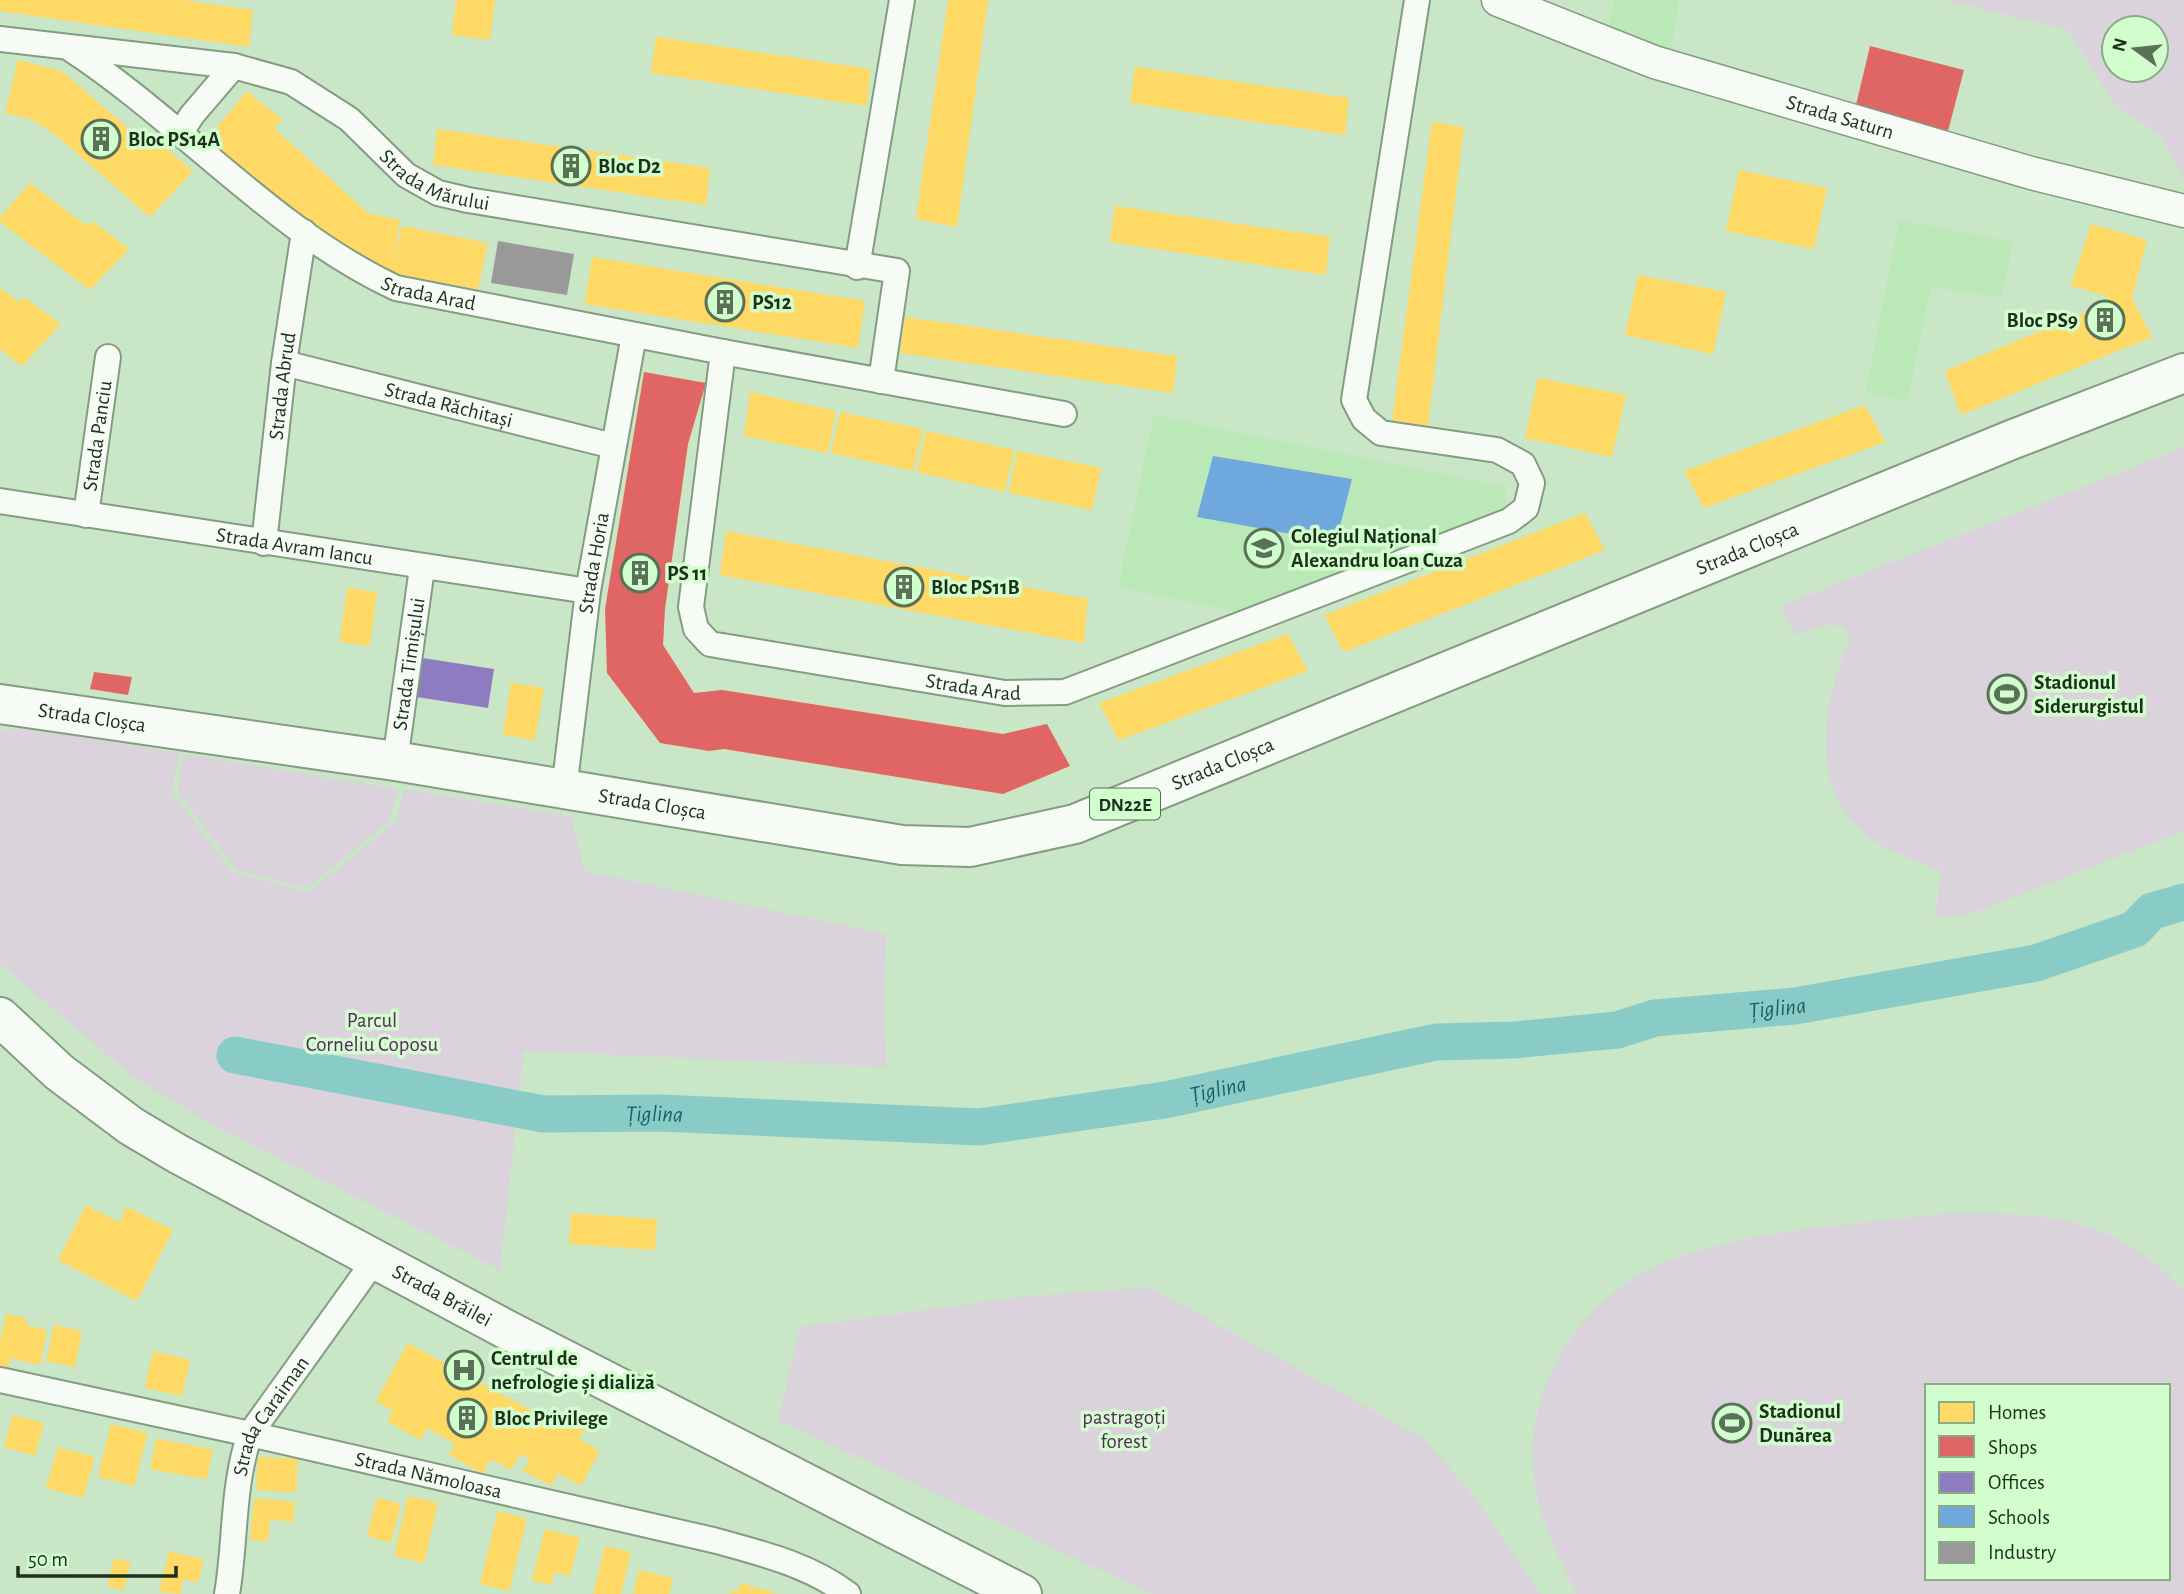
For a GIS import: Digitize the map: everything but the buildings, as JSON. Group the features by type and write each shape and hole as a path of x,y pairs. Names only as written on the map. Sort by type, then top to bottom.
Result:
{"main road":[{"name":"Strada Cloșca","path":"9,710 395,761 902,845 970,847 1075,824 2011,440 2184,373"},
{"name":"Strada Brăilei","path":"0,1017 60,1072 131,1126 374,1261 1022,1594"}],"street":[{"path":"858,267 902,0"},
{"name":"Strada Arad","path":"723,352 691,607 696,629 710,644 1005,693 1065,692 1510,522 1526,508 1532,483 1523,464 1497,450 1381,433 1364,419 1354,400 1417,0"},
{"name":"Strada Saturn","path":"1498,0 1654,62 2178,214"},
{"name":"Strada Mărului","path":"0,39 72,50 234,66 291,82 324,100 349,119 406,175 438,192 481,203 858,267 897,271 881,381"},
{"name":"Strada Arad","path":"72,50 111,76 180,134 350,266 396,288 723,352 1064,414"},
{"path":"180,134 192,115 234,66"},
{"name":"Strada Abrud","path":"264,543 285,363 304,232"},
{"name":"Strada Horia","path":"564,790 588,591 634,335"},
{"name":"Strada Panciu","path":"86,515 108,357"},
{"name":"Strada Răchitași","path":"285,363 613,446"},
{"name":"Strada Avram Iancu","path":"0,501 422,568 588,591"},
{"name":"Strada Timișului","path":"395,761 422,568"},
{"name":"Strada Caraiman","path":"227,1594 238,1486 250,1434 266,1406 374,1261"},
{"name":"Strada Nămoloasa","path":"0,1380 713,1540 771,1556 807,1570 848,1594"}],"shaded area":[{"path":"1614,0 1679,0 1672,48 1606,40"},
{"path":"1899,220 2013,242 2002,297 1931,287 1907,401 1866,392"},
{"name":"Colegiul Național Alexandru Ioan Cuza","path":"1154,415 1506,487 1505,509 1234,611 1118,587"}],"green space":[{"path":"1945,0 2184,0 2184,180 2160,135 2116,106 2102,84 2170,84 2170,14 2100,14 2100,81 2068,30"},
{"name":"Stadionul Siderurgistul","path":"2184,447 2184,831 1971,914 1935,918 1941,871 1895,852 1869,837 1849,818 1836,795 1828,770 1828,716 1840,664 1850,640 1845,626 1824,625 1795,635 1781,606"},
{"name":"Parcul Corneliu Coposu","path":"30,728 179,753 172,792 232,872 309,892 396,821 404,789 572,817 584,871 886,934 884,1015 887,1067 524,1051 500,1270 223,1131 132,1076 0,964 0,730"},
{"path":"184,754 397,789 390,821 307,888 236,869 177,791"},
{"name":"Stadionul Dunărea","path":"1951,1213 2049,1218 2106,1233 2133,1247 2159,1266 2184,1292 2184,1594 1577,1594 1555,1549 1538,1501 1533,1462 1536,1424 1545,1387 1562,1352 1584,1321 1611,1294 1643,1273 1678,1257 1745,1239"},
{"name":"pastragoți forest","path":"1150,1287 1424,1439 1471,1493 1541,1594 1152,1594 778,1420 800,1327 1020,1297"}],"waterway":[{"name":"Țiglina","path":"235,1055 543,1114 661,1113 979,1127 1165,1100 1436,1042 1514,1040 1617,1030 1655,1018 1795,1006 2036,963 2135,929 2152,911 2184,902"}],"place":[{"name":"Bloc PS14A","path":"101,139"},
{"name":"Bloc D2","path":"571,166"},
{"name":"PS12","path":"725,302"},
{"name":"Bloc PS9","path":"2105,320"},
{"name":"Colegiul Național Alexandru Ioan Cuza","path":"1264,548"},
{"name":"PS 11","path":"640,573"},
{"name":"Bloc PS11B","path":"904,587"},
{"name":"Stadionul Siderurgistul","path":"2007,694"},
{"name":"Centrul de nefrologie și dializă","path":"464,1370"},
{"name":"Bloc Privilege","path":"467,1418"},
{"name":"Stadionul Dunărea","path":"1732,1423"}]}
